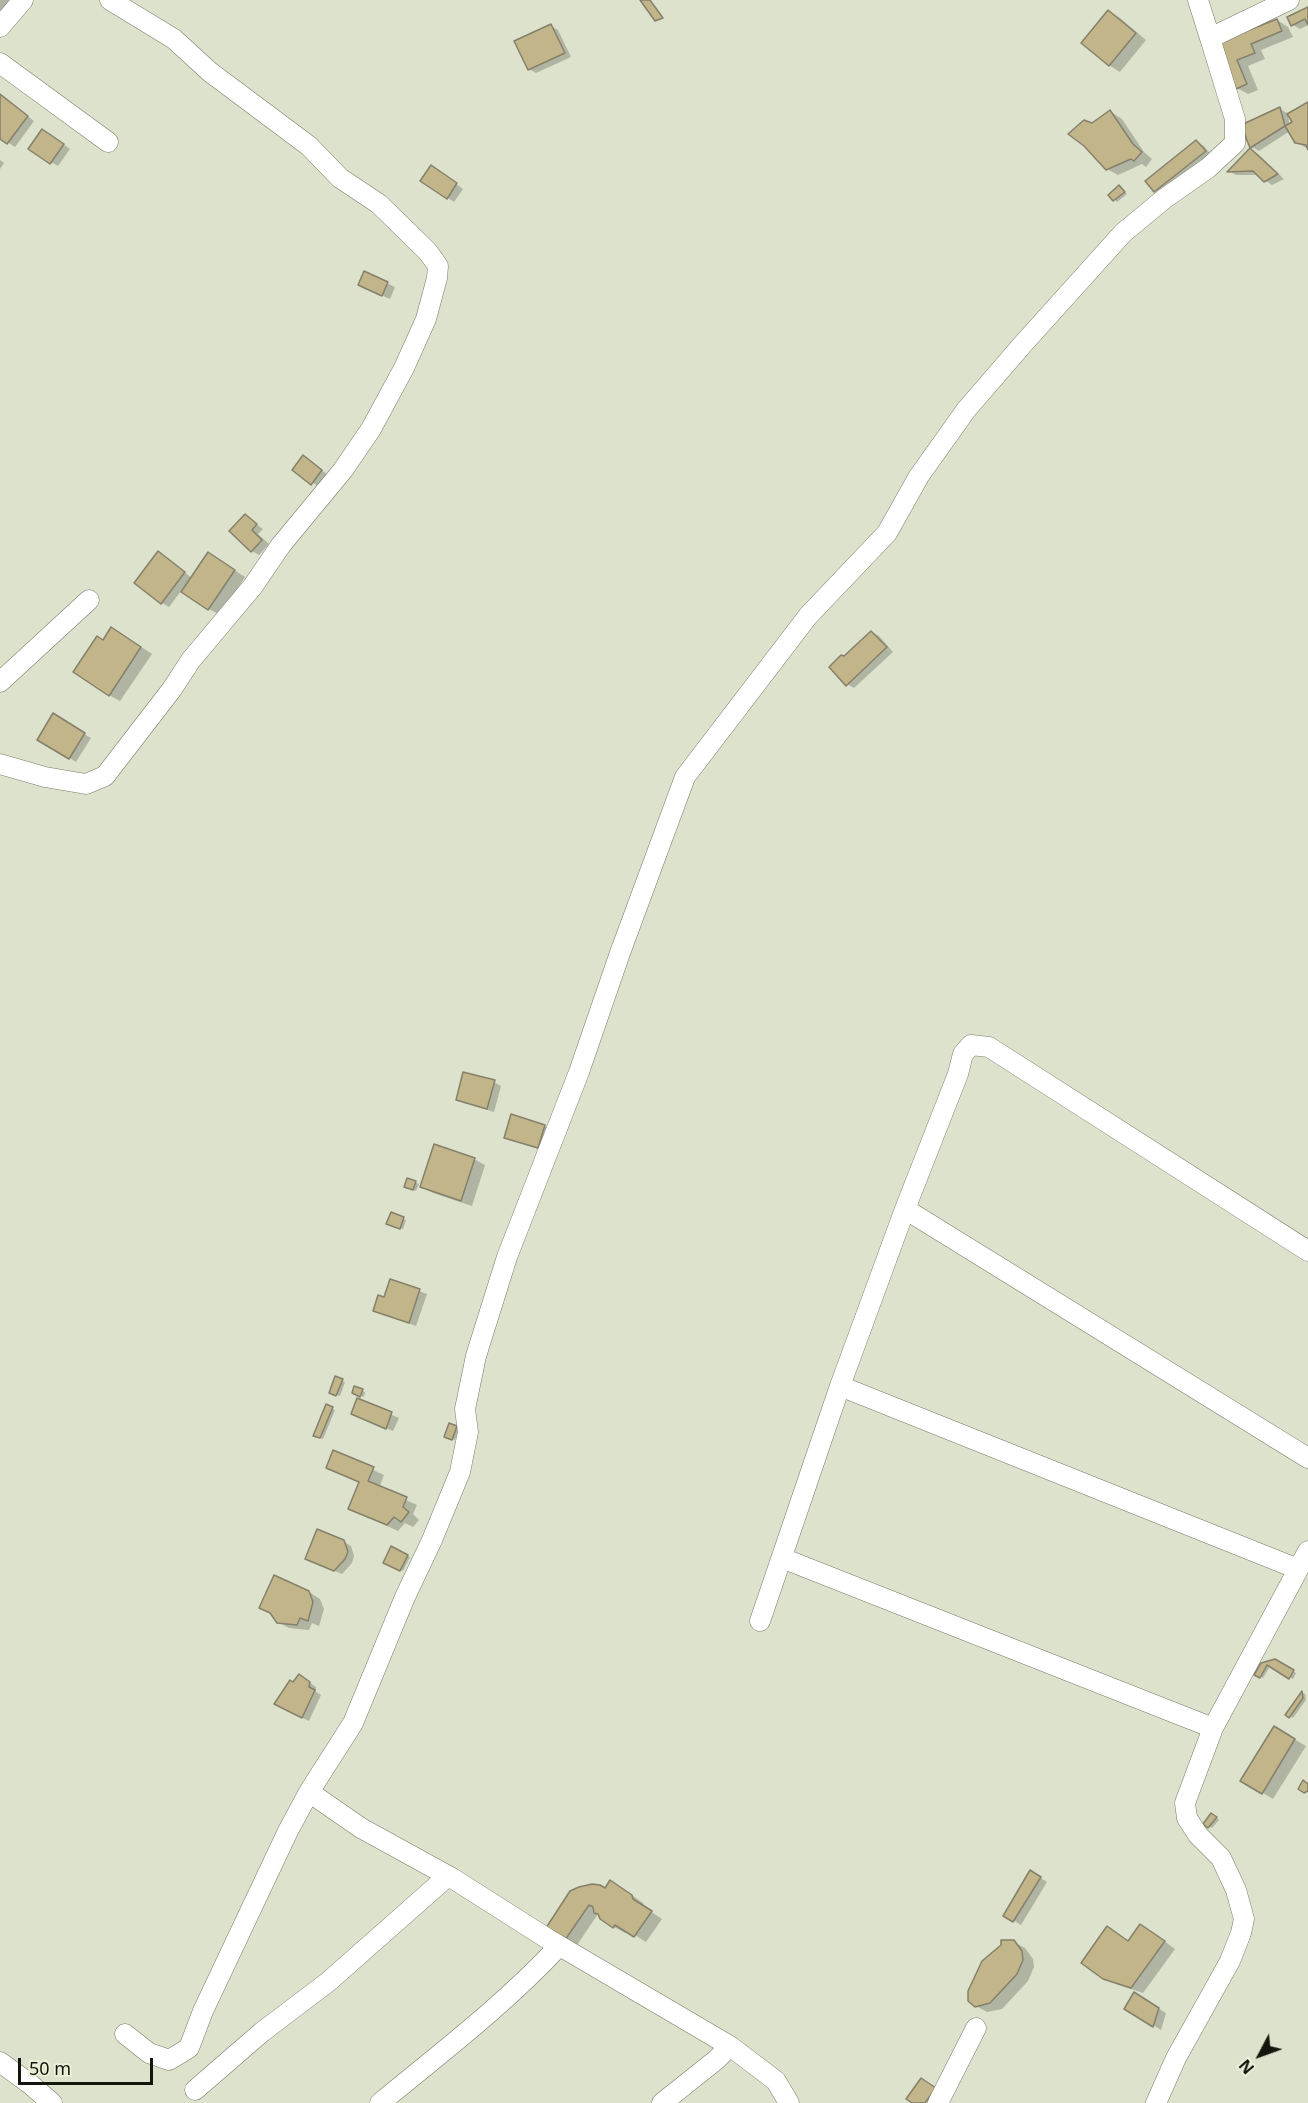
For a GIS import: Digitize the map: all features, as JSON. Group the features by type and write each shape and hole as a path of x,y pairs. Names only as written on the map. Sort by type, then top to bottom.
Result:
{"street":[{"path":"0,27 23,0"},
{"path":"0,764 45,777 86,784 105,776 172,689 191,660 253,586 281,545 343,470 371,429 404,368 426,319 437,278 438,266 428,252 379,204 340,178 309,146 210,72 174,39 110,0"},
{"path":"125,2034 149,2053 169,2060 189,2048 203,2011 288,1831 309,1792 353,1724 460,1472 468,1432 465,1409 476,1356 507,1257 579,1072 685,777 808,616 887,533 919,476 966,410 994,377 1123,233 1164,199 1208,168 1235,143 1235,119 1198,0"},
{"path":"1210,38 1289,0"},
{"path":"0,63 108,142"},
{"path":"0,682 89,600"},
{"path":"760,1621 840,1386 905,1209 958,1074 963,1054 971,1045 989,1047 1308,1251"},
{"path":"905,1209 1308,1458"},
{"path":"840,1386 1298,1569"},
{"path":"1156,2103 1176,2058 1230,1961 1244,1919 1236,1890 1221,1858 1198,1835 1187,1818 1185,1803 1213,1728 1308,1551"},
{"path":"782,1558 1213,1728"},
{"path":"309,1792 361,1828 448,1876 559,1946 730,2046 776,2081 789,2103"},
{"path":"195,2090 262,2032 328,1982 448,1876"},
{"path":"380,2103 469,2028 559,1946"},
{"path":"938,2103 976,2028"},
{"path":"662,2103 730,2046"},
{"path":"0,2062 52,2103"}],"building":[{"path":"640,0 650,0 663,18 655,21"},
{"path":"1308,7 1308,25 1305,19 1291,26 1287,17"},
{"path":"1108,10 1136,33 1109,66 1081,43"},
{"path":"1277,19 1282,31 1251,44 1255,53 1237,60 1247,84 1236,89 1227,66 1214,44"},
{"path":"551,24 565,53 528,70 514,41"},
{"path":"0,94 28,116 7,144 0,139"},
{"path":"1308,102 1308,150 1306,145 1295,143 1285,126 1292,122 1287,114"},
{"path":"1280,107 1285,126 1250,148 1241,125"},
{"path":"1110,110 1133,144 1142,152 1134,161 1131,159 1106,170 1084,146 1068,134 1084,120 1092,123"},
{"path":"42,129 64,144 50,164 28,149"},
{"path":"1196,140 1206,151 1154,192 1145,181"},
{"path":"1250,148 1278,174 1264,182 1253,171 1227,172"},
{"path":"431,165 457,183 447,199 420,181"},
{"path":"1119,185 1125,192 1113,201 1108,195"},
{"path":"364,271 388,282 382,296 358,285"},
{"path":"303,455 322,470 311,485 292,470"},
{"path":"245,514 257,524 252,530 262,540 251,552 229,531"},
{"path":"158,551 185,572 161,604 134,583"},
{"path":"208,552 235,570 208,610 181,592"},
{"path":"111,627 141,647 109,696 73,672 97,636 103,640"},
{"path":"871,631 887,647 846,686 829,667"},
{"path":"53,713 85,733 69,759 37,740"},
{"path":"463,1072 495,1080 487,1109 456,1100"},
{"path":"511,1114 545,1125 538,1148 504,1138"},
{"path":"434,1144 475,1158 461,1201 420,1187"},
{"path":"407,1178 416,1181 413,1190 404,1187"},
{"path":"391,1212 404,1217 400,1229 386,1224"},
{"path":"390,1279 420,1289 409,1323 373,1311 378,1295 384,1297"},
{"path":"335,1376 343,1379 336,1396 329,1393"},
{"path":"354,1386 363,1389 360,1397 352,1393"},
{"path":"357,1398 392,1412 386,1429 351,1414"},
{"path":"326,1404 333,1407 320,1438 313,1436"},
{"path":"449,1423 457,1426 452,1440 444,1437"},
{"path":"333,1450 374,1467 368,1481 407,1497 403,1507 409,1512 401,1522 394,1517 387,1525 348,1509 359,1482 326,1468"},
{"path":"317,1529 344,1540 348,1552 334,1571 305,1559"},
{"path":"391,1546 408,1555 400,1571 383,1563"},
{"path":"274,1575 309,1591 313,1602 308,1621 300,1618 297,1625 277,1623 270,1613 259,1608"},
{"path":"1275,1659 1294,1670 1289,1679 1267,1665 1260,1678 1254,1675 1261,1663"},
{"path":"299,1674 310,1682 309,1687 315,1690 302,1718 274,1704 290,1680 293,1682"},
{"path":"1302,1691 1303,1698 1289,1718 1285,1715"},
{"path":"1274,1726 1295,1739 1262,1794 1240,1781"},
{"path":"1303,1780 1308,1784 1308,1791 1304,1793 1298,1789"},
{"path":"1211,1813 1217,1817 1208,1828 1203,1824"},
{"path":"1030,1870 1041,1877 1013,1922 1003,1916"},
{"path":"610,1880 652,1911 634,1937 615,1925 613,1928 600,1919 598,1914 594,1913 593,1907 589,1905 563,1943 544,1931 570,1891 592,1884 605,1888"},
{"path":"1140,1924 1165,1941 1131,1988 1103,1979 1081,1963 1107,1926 1128,1941"},
{"path":"1001,1940 1014,1940 1022,1951 1023,1960 1017,1974 990,2003 975,2007 968,2001 968,1991 982,1961 1001,1945"},
{"path":"1134,1992 1159,2008 1153,2027 1124,2009"},
{"path":"921,2078 936,2088 925,2103 912,2103 906,2099"}]}
